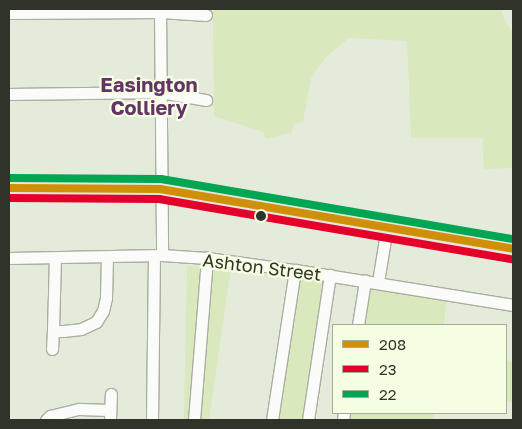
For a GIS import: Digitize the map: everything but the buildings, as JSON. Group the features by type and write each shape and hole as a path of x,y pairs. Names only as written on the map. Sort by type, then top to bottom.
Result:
{"main road":[{"path":"9,188 160,189 513,249"}],"street":[{"path":"9,13 160,10 206,15"},
{"path":"152,420 160,189 160,10"},
{"path":"9,94 160,92 206,100"},
{"path":"378,282 387,227"},
{"name":"Ashton Street","path":"9,258 158,256 207,258 378,282 513,305"},
{"path":"53,330 80,329 96,322 103,311 106,298 107,257"},
{"path":"52,349 55,258"},
{"path":"194,420 207,258"},
{"path":"272,420 295,270"},
{"path":"308,420 330,276"},
{"path":"358,324 366,281"},
{"path":"46,420 50,416 79,409 110,415 111,394"}],"green space":[{"path":"213,9 501,9 505,22 513,32 513,168 484,169 482,138 411,138 407,41 349,38 325,58 311,78 303,122 294,124 291,133 266,139 263,132 214,116"},
{"path":"187,266 231,267 209,420 184,420"},
{"path":"295,270 330,275 308,420 272,420"},
{"path":"365,281 447,294 444,324 358,324"},
{"path":"507,361 513,362 513,402 507,401"},
{"path":"344,414 434,414 433,420 343,420"}],"transit line":[{"name":"22","path":"9,178 161,179 513,239"},
{"name":"208","path":"9,188 160,189 513,249"},
{"name":"23","path":"9,198 159,199 511,259"}],"district":[{"name":"Easington Colliery","path":"149,96"}]}
